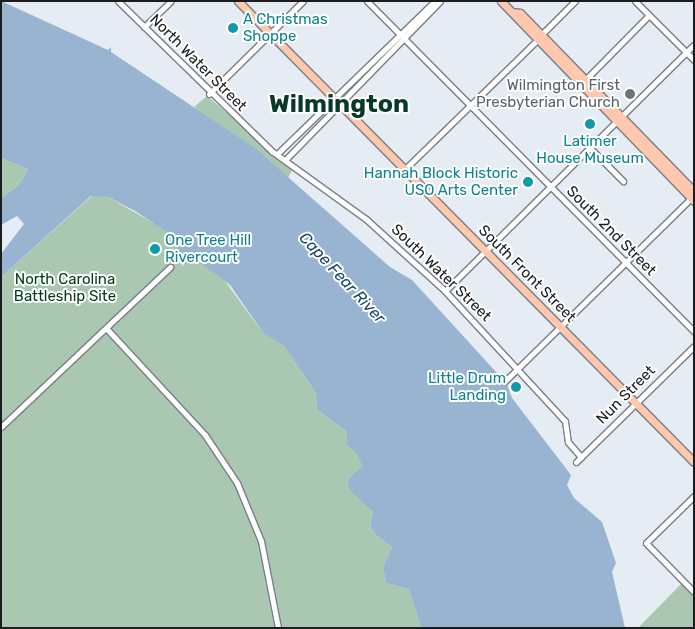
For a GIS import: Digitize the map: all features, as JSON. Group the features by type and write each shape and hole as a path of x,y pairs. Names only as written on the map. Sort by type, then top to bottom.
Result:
{"main road":[{"name":"South Front Street","path":"238,1 694,462"},
{"path":"501,1 693,197"},
{"path":"538,38 585,80 618,119"}],"street":[{"name":"North Water Street","path":"118,1 210,94 277,154 287,158"},
{"path":"144,27 171,1"},
{"path":"210,94 303,1"},
{"name":"South 2nd Street","path":"367,1 694,332"},
{"path":"277,154 435,1"},
{"path":"287,158 405,40 440,1"},
{"path":"404,170 575,1"},
{"path":"636,1 694,60"},
{"path":"585,80 649,15"},
{"path":"444,291 694,45"},
{"path":"590,148 623,181"},
{"name":"South Water Street","path":"287,158 366,219 444,291 519,368 565,421 568,442 581,457"},
{"path":"505,381 693,197"},
{"path":"1,427 170,267"},
{"path":"106,328 205,435 237,483 261,541 278,628"},
{"name":"Nun Street","path":"576,462 694,346"},
{"path":"694,496 646,543 694,592"}],"green space":[{"path":"207,96 293,168 288,178 194,107"},
{"path":"1,158 28,169 19,185 1,198"},
{"name":"North Carolina Battleship Site","path":"93,195 108,197 167,231 180,245 173,254 184,263 196,258 222,277 264,334 284,346 316,393 317,410 347,432 347,445 359,455 362,466 348,479 373,512 370,525 375,534 392,547 383,567 386,583 409,589 421,628 1,628 1,277"},
{"path":"682,583 694,595 694,628 638,628"}],"water":[{"name":"Cape Fear River","path":"1,1 108,50 111,47 111,52 255,148 390,267 412,280 507,384 512,398 571,475 567,485 574,498 602,522 616,563 612,572 625,628 421,628 409,589 386,583 383,567 392,547 375,534 370,525 373,512 349,489 348,479 362,466 358,455 347,445 347,432 317,410 316,393 284,346 264,334 230,285 196,259 185,264 173,254 180,245 171,235 135,211 108,197 91,196 1,277 1,254 24,224 17,216 1,225 1,198 19,185 28,169 1,158"}],"place":[{"name":"A Christmas Shoppe","path":"233,28"},
{"name":"Wilmington First Presbyterian Church","path":"630,94"},
{"name":"Latimer House Museum","path":"590,124"},
{"name":"Hannah Block Historic USO Arts Center","path":"528,182"},
{"name":"One Tree Hill Rivercourt","path":"155,249"},
{"name":"Little Drum Landing","path":"516,387"}],"district":[{"name":"Wilmington","path":"339,104"}]}
